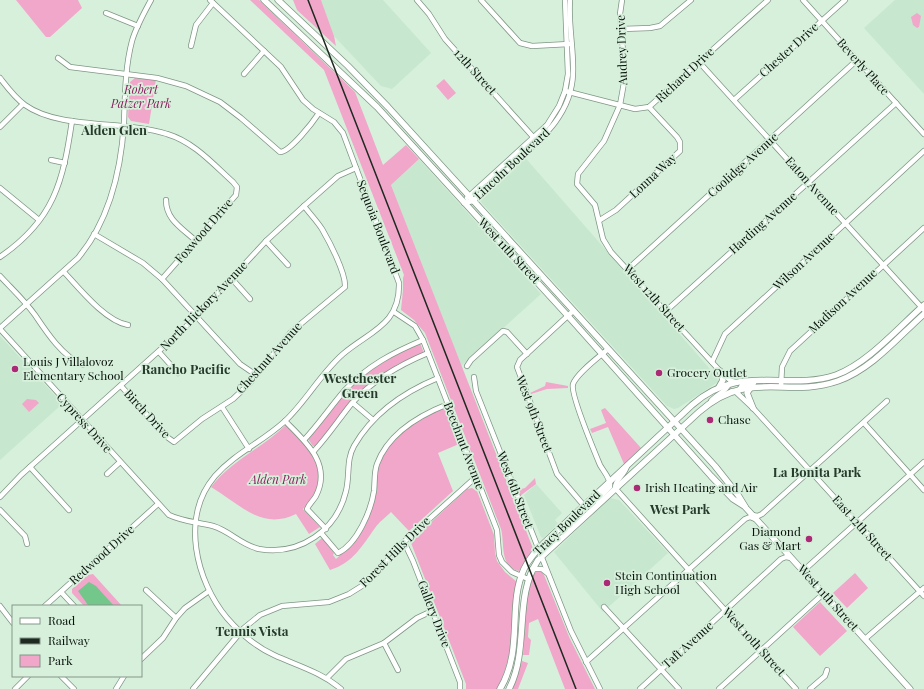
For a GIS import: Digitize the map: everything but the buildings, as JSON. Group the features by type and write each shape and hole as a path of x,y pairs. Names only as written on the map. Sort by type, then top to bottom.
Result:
{"main road":[{"name":"West 11th Street","path":"264,0 362,91 568,316 673,435 733,499 746,508"},
{"name":"West 11th Street","path":"278,0 364,81 681,428 718,470 738,495 746,508 910,689"},
{"name":"Tracy Boulevard","path":"500,689 508,671 513,652 521,577 527,563 538,549 674,421 700,398 729,381 818,379 845,371 869,354 923,307"},
{"name":"Tracy Boulevard","path":"509,689 521,651 525,597 528,579 532,569 541,556 570,528 710,403 732,391 739,392 751,387 822,385 838,381 853,374 871,362 924,314"},
{"path":"719,387 723,380 720,371"},
{"path":"751,387 747,393 753,408"}],"street":[{"path":"0,329 26,304 64,272 87,248 94,234 113,191 119,161 129,55 138,26 151,0"},
{"name":"12th Street","path":"417,0 429,14 445,39 538,142"},
{"path":"481,0 520,43 532,46 569,44"},
{"name":"Lincoln Boulevard","path":"565,0 569,44"},
{"name":"Lincoln Boulevard","path":"464,203 473,201 538,142 558,120 568,92 570,0"},
{"name":"Audrey Drive","path":"600,220 595,205 576,181 578,174 604,141 620,106 626,76 620,14 622,0"},
{"path":"622,29 650,28 660,26 691,0"},
{"name":"Richard Drive","path":"568,92 635,110 649,107 768,0"},
{"name":"Beverly Place","path":"803,0 924,134"},
{"name":"Chester Drive","path":"734,100 845,0"},
{"path":"191,46 196,25 212,1"},
{"name":"Sequoia Boulevard","path":"212,1 281,67 303,100 338,126 356,168 399,283 399,295 394,312 384,325 352,347 333,364 285,421 270,435 227,464 214,476 198,506 196,523 196,549 200,568 210,591 224,614 241,632 265,651 327,678 341,689"},
{"path":"106,13 138,26"},
{"path":"244,74 264,51"},
{"path":"58,58 70,67 173,82 206,94 241,118 280,152 287,150 312,123 319,113"},
{"name":"Coolidge Avenue","path":"628,269 857,60"},
{"name":"Eaton Avenue","path":"699,62 882,265 923,307"},
{"name":"Foxwood Drive","path":"0,78 23,104 46,115 72,121 123,125 148,129 179,139 208,158 236,187 236,195 162,279"},
{"name":"Lincoln Boulevard","path":"464,203 468,196 534,137 553,117 568,92"},
{"name":"Harding Avenue","path":"666,311 896,103"},
{"path":"0,127 23,104"},
{"name":"Lonna Way","path":"600,220 616,210 680,151 680,142 677,137 649,107"},
{"path":"0,258 20,241 39,220 60,183 72,121"},
{"name":"Wilson Avenue","path":"712,362 725,334 924,151"},
{"path":"51,160 65,163"},
{"name":"North Hickory Avenue","path":"0,497 8,487 159,352 232,279 266,241 338,176 356,168"},
{"path":"0,188 39,220"},
{"path":"166,200 168,214 172,220 196,241"},
{"name":"Chestnut Avenue","path":"174,442 202,418 222,406 250,383 291,332 345,287 341,272 327,238 321,227 304,206"},
{"name":"West 12th Street","path":"600,220 606,246 720,371"},
{"name":"Madison Avenue","path":"782,386 783,364 790,351 924,228"},
{"path":"94,234 143,263 162,279 240,364 256,375"},
{"path":"266,241 288,265"},
{"path":"64,272 90,300 119,323 128,324"},
{"path":"0,276 26,304 41,326 74,361 83,365"},
{"path":"232,279 250,299"},
{"name":"West 9th Street","path":"573,311 518,363 518,371 558,474 585,506"},
{"name":"Beechnut Avenue","path":"394,312 415,326 423,340 497,530 501,559 508,569 521,577 528,579"},
{"name":"Cypress Drive","path":"0,329 169,515 177,519 220,529 247,545 272,550 295,547 326,529 341,506 346,490 351,454 373,420 404,394 438,378"},
{"path":"467,366 471,360 503,331 507,332 527,354"},
{"path":"304,440 345,390 368,369 390,355 423,340"},
{"path":"598,503 599,498 610,487 610,482 600,465 575,399 572,387 575,379 608,349"},
{"path":"159,352 178,373"},
{"path":"314,451 353,402 370,386 392,370 428,353"},
{"path":"710,403 718,394 726,389 729,381 720,371"},
{"name":"West 6th Street","path":"474,377 476,391 571,631 600,689"},
{"path":"739,392 742,385 758,383 765,379"},
{"name":"Birch Drive","path":"121,386 167,437 174,442"},
{"name":"East 12th Street","path":"739,392 857,523 922,590 924,596"},
{"path":"586,662 745,519 762,514 887,401"},
{"path":"353,402 373,420"},
{"path":"321,533 338,553 346,547 362,526 369,511 373,495 376,465 383,453 400,433 414,421 448,404"},
{"path":"222,406 249,449"},
{"path":"285,421 314,451 320,468 320,482 316,495 307,509 326,529"},
{"path":"864,423 924,490"},
{"name":"Cypress Drive","path":"107,474 120,462"},
{"path":"803,571 924,462"},
{"path":"615,488 615,483 625,472 627,464"},
{"path":"30,467 69,510"},
{"name":"Forest Hills Drive","path":"193,689 241,632 255,618 275,608 329,602 354,592 376,574 404,542 476,477"},
{"name":"West 10th Street","path":"615,488 796,689"},
{"name":"Redwood Drive","path":"46,605 158,504"},
{"path":"570,528 574,521 585,510 585,506"},
{"path":"0,510 25,536 27,544"},
{"name":"Gallery Drive","path":"404,542 413,560 460,689"},
{"name":"Taft Avenue","path":"640,689 781,559 786,557 791,558"},
{"path":"532,569 542,569 549,575"},
{"path":"146,590 176,618"},
{"path":"865,640 922,590"},
{"path":"142,658 163,638 176,618 194,600 210,591"},
{"path":"61,592 73,605"},
{"path":"719,689 823,594"},
{"path":"0,606 12,622"},
{"path":"604,607 679,689"},
{"path":"327,678 346,659 384,643 417,618 432,611"},
{"path":"384,643 398,670"},
{"path":"810,689 825,676 827,670"},
{"path":"14,689 27,677"},
{"path":"62,677 74,689"},
{"path":"116,689 123,677"}],"shaded area":[{"path":"321,0 383,0 431,53 392,89 381,86 334,36"},
{"path":"895,0 924,0 924,94 864,28"},
{"path":"522,154 717,377 718,382 678,408 674,409 667,406 479,200 511,173"},
{"path":"419,159 541,294 461,366 391,185"},
{"name":"Louis J Villalovoz Elementary School","path":"0,336 61,402 61,405 0,460"},
{"path":"536,484 562,513 555,520 558,524 543,538 541,537 524,495"},
{"name":"Stein Continuation High School","path":"610,498 619,500 668,553 603,612 554,552"},
{"path":"89,582 96,586 113,605 88,605 78,591"}],"green space":[{"path":"16,0 78,0 82,8 50,37 46,37"},
{"path":"250,0 259,0 355,92 383,165 406,145 419,159 391,185 533,549 519,571 508,565 506,560 501,529 425,333 414,320 401,310 404,275 324,70"},
{"path":"293,0 321,0 336,46 297,10"},
{"path":"917,13 921,16 919,27 917,28 913,25 911,17"},
{"name":"Robert Patzer Park","path":"135,78 156,80 149,124 131,121 128,117 130,82"},
{"path":"444,79 456,93 448,100 436,86"},
{"name":"Alden Park","path":"420,343 424,353 398,364 369,384 315,446 313,446 308,439 349,388 378,366"},
{"path":"546,382 568,386 568,388 547,389 531,394 530,393 545,386"},
{"path":"27,399 36,400 39,403 29,412 22,404"},
{"path":"445,407 459,444 438,453 453,491 409,531 391,512 377,526 351,558 338,567 330,570 315,544 322,538 334,553 333,555 336,559 343,553 361,530 370,512 375,494 380,461 385,452 399,435 408,428 426,416"},
{"path":"605,408 641,448 624,464 608,427 592,433 590,429 606,423 601,410"},
{"name":"Alden Park","path":"286,425 312,454 317,464 319,475 318,486 313,497 303,509 320,527 309,534 296,514 283,518 272,519 261,517 241,507 211,487 237,462 267,441"},
{"path":"535,478 536,484 520,496 518,490 525,488"},
{"path":"472,488 477,491 494,535 497,561 505,572 517,582 510,651 503,677 497,689 466,689 466,684 411,543 413,539 467,489"},
{"path":"537,571 542,572 544,575 570,639 595,689 565,689 538,619 529,623 528,637 531,640 529,655 523,655 527,597 533,576"},
{"path":"855,573 868,588 847,608 833,593"},
{"path":"93,574 121,605 83,605 72,593 72,589 88,575"},
{"path":"820,602 847,631 820,656 793,627"},
{"path":"522,661 528,663 518,689 512,689"}],"railway":[{"path":"308,0 576,689"}],"place":[{"name":"Louis J Villalovoz Elementary School","path":"15,369"},
{"name":"Grocery Outlet","path":"659,373"},
{"name":"Chase","path":"710,420"},
{"name":"Irish Heating and Air","path":"637,488"},
{"name":"Diamond Gas & Mart","path":"809,539"},
{"name":"Stein Continuation High School","path":"607,583"}],"district":[{"name":"Alden Glen","path":"114,130"},
{"name":"Rancho Pacific","path":"186,369"},
{"name":"Westchester Green","path":"360,386"},
{"name":"La Bonita Park","path":"817,472"},
{"name":"West Park","path":"680,509"},
{"name":"Tennis Vista","path":"252,631"}]}
